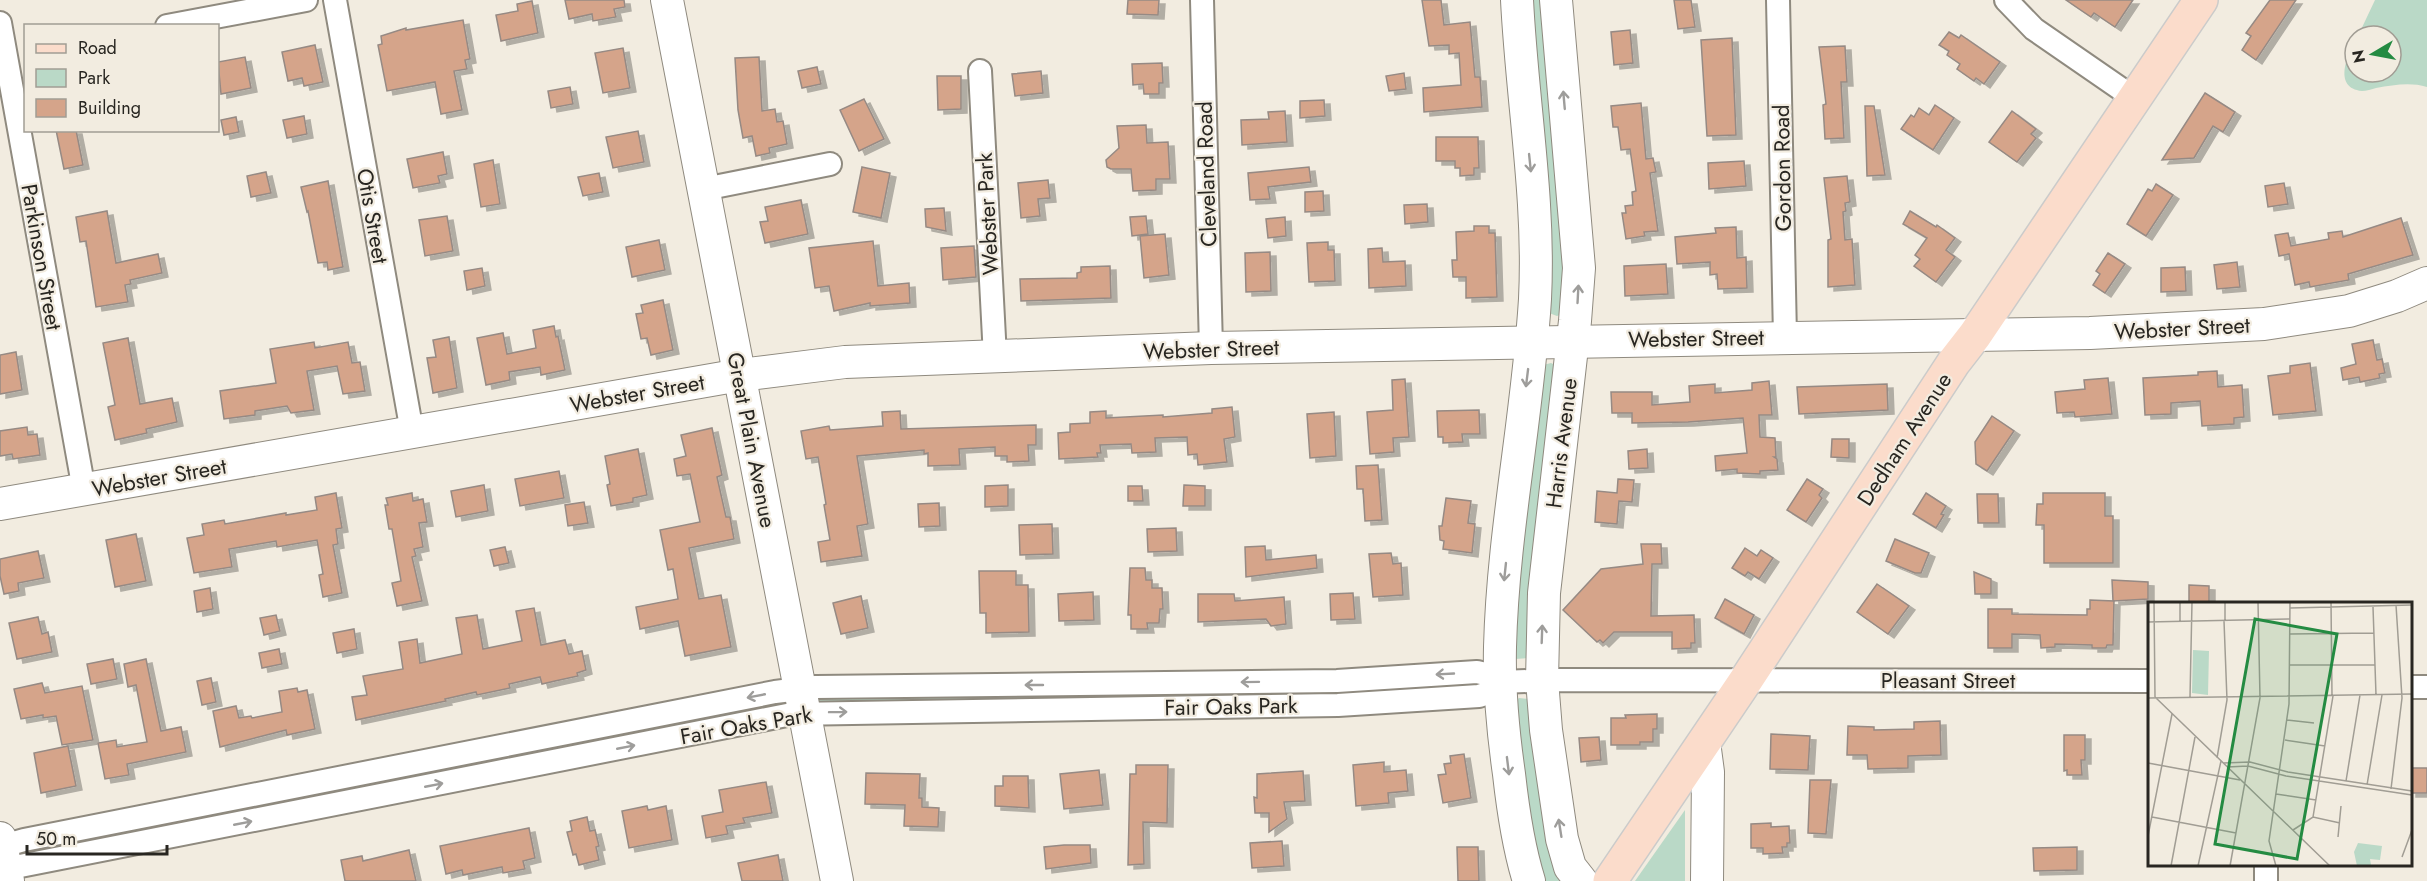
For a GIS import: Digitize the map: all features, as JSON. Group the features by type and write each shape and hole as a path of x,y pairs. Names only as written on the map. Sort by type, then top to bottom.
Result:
{"main road":[{"name":"Dedham Avenue","path":"1610,881 1746,680 1948,372 2201,0"}],"street":[{"path":"177,24 306,0"},
{"name":"Otis Street","path":"335,0 412,432"},
{"name":"Great Plain Avenue","path":"667,0 837,881"},
{"name":"Cleveland Road","path":"1202,0 1211,348"},
{"name":"Harris Avenue","path":"1517,0 1520,61 1536,230 1535,298 1503,591 1500,682 1514,813 1530,881"},
{"name":"Harris Avenue","path":"1556,0 1578,249 1578,286 1544,593 1542,680 1548,746 1562,839 1570,867 1581,881"},
{"name":"Gordon Road","path":"1778,0 1785,337"},
{"path":"2006,0 2034,29 2134,98"},
{"name":"Parkinson Street","path":"0,23 10,54 84,490"},
{"name":"Webster Park","path":"980,71 995,357"},
{"path":"704,189 830,164"},
{"name":"Webster Street","path":"0,504 740,375 845,362 1211,348 2090,333 2293,321 2365,307 2427,283"},
{"name":"Fair Oaks Park","path":"3,859 385,769 802,701 1066,685 1337,681 1477,672 1490,675 1500,682 1746,680"},
{"name":"Pleasant Street","path":"1746,680 2148,681"},
{"path":"1337,681 1338,705"},
{"name":"Fair Oaks Park","path":"3,859 390,794 802,701 1066,709 1338,705 1479,696 1491,692 1500,682"},
{"path":"1066,685 1066,709"},
{"path":"1704,742 1708,772 1707,881"},
{"path":"385,769 390,794"}],"green space":[{"path":"1525,0 1548,0 1566,212 1562,314 1557,316 1549,313"},
{"path":"2375,0 2427,0 2427,87 2402,84 2403,24 2364,24"},
{"path":"2348,84 2402,84 2362,91 2353,89"},
{"path":"1551,363 1555,365 1528,658 1515,659 1509,648 1543,365"},
{"path":"1325,691 1325,695 1078,698 1078,693"},
{"path":"1054,694 1054,699 819,706 815,697"},
{"path":"1519,698 1529,699 1559,881 1539,881 1513,703"},
{"path":"779,702 780,707 399,782 397,777"},
{"path":"377,782 377,784 26,854 25,850"},
{"path":"1685,810 1685,881 1635,881"}],"building":[{"path":"565,0 624,0 625,7 614,9 616,17 593,21 592,14 569,19"},
{"path":"1128,0 1159,0 1158,15 1127,14"},
{"path":"1422,0 1441,0 1444,25 1470,22 1475,77 1480,77 1482,107 1424,112 1423,88 1461,85 1459,53 1449,54 1449,45 1429,46"},
{"path":"1674,0 1691,0 1695,27 1678,29"},
{"path":"2066,0 2133,0 2115,27 2094,13 2091,17"},
{"path":"2270,0 2296,0 2256,60 2242,50 2251,36 2246,33"},
{"path":"532,1 538,33 501,41 496,15 518,11 517,4"},
{"path":"463,20 470,59 465,60 467,69 454,71 462,110 441,114 435,82 387,91 378,45 382,44 381,36 406,28 406,30"},
{"path":"1630,30 1633,63 1614,65 1611,32"},
{"path":"1949,32 1959,38 1961,35 2000,62 1984,84 1976,78 1974,81 1957,69 1960,64 1947,55 1949,51 1939,45"},
{"path":"1732,38 1736,135 1707,136 1701,40"},
{"path":"315,45 323,82 304,86 302,78 288,81 282,52"},
{"path":"1845,46 1847,82 1841,82 1844,138 1825,139 1823,105 1826,104 1819,47"},
{"path":"623,48 630,88 603,93 595,53"},
{"path":"245,57 251,88 221,94 219,62"},
{"path":"759,57 762,111 775,109 777,122 783,121 787,144 769,148 770,153 756,156 752,136 743,138 738,110 735,58"},
{"path":"1162,63 1163,83 1159,83 1159,94 1144,94 1143,84 1133,85 1132,64"},
{"path":"817,67 821,84 802,88 798,71"},
{"path":"1041,71 1043,93 1015,96 1012,74"},
{"path":"1404,73 1406,89 1389,91 1386,76"},
{"path":"937,76 961,76 961,109 938,110"},
{"path":"570,87 573,104 551,108 548,91"},
{"path":"2205,93 2235,112 2223,132 2213,126 2194,158 2162,160"},
{"path":"864,99 884,139 859,151 840,110"},
{"path":"1324,100 1325,116 1300,118 1300,101"},
{"path":"1641,103 1646,159 1653,158 1656,172 1650,173 1658,231 1644,232 1645,236 1626,239 1622,213 1626,213 1625,206 1633,205 1632,192 1636,191 1630,149 1621,150 1618,127 1613,127 1611,106"},
{"path":"1935,105 1954,118 1933,150 1901,129 1911,115 1914,117 1919,108 1929,115"},
{"path":"1865,106 1874,106 1885,175 1867,176"},
{"path":"1285,111 1287,142 1242,145 1241,120 1269,119 1268,112"},
{"path":"2012,111 2036,129 2031,134 2036,138 2017,162 1989,142"},
{"path":"304,116 307,134 287,138 283,120"},
{"path":"236,117 239,132 224,135 221,120"},
{"path":"1146,125 1147,143 1168,142 1170,179 1156,179 1156,190 1133,191 1131,169 1111,169 1107,167 1106,160 1119,148 1117,126"},
{"path":"638,131 644,162 613,168 606,137"},
{"path":"56,132 76,132 83,165 64,169"},
{"path":"1436,137 1478,137 1479,168 1474,168 1474,175 1460,176 1460,168 1455,168 1455,161 1436,161"},
{"path":"443,152 447,174 438,176 440,183 413,188 407,159"},
{"path":"493,160 500,204 481,207 474,164"},
{"path":"1744,161 1746,186 1709,189 1708,163"},
{"path":"862,167 890,173 881,218 853,212"},
{"path":"1309,167 1311,182 1268,187 1270,199 1250,200 1248,173"},
{"path":"266,172 271,193 251,197 247,176"},
{"path":"599,173 603,192 583,196 578,177"},
{"path":"1847,176 1850,202 1845,203 1846,211 1843,212 1845,240 1852,239 1855,285 1828,287 1828,240 1831,239 1824,178"},
{"path":"1048,180 1050,198 1038,199 1040,216 1021,218 1018,183"},
{"path":"328,181 343,267 328,270 327,262 318,263 301,187"},
{"path":"2284,183 2288,204 2268,207 2265,186"},
{"path":"2156,184 2173,195 2146,236 2127,224 2148,189 2152,191"},
{"path":"1323,191 1324,211 1305,212 1305,192"},
{"path":"801,200 808,234 765,243 760,222 768,221 765,207"},
{"path":"1427,204 1428,222 1405,224 1404,205"},
{"path":"944,208 946,231 926,227 925,209"},
{"path":"107,211 116,263 158,254 162,273 130,280 131,284 125,285 128,302 96,307 86,241 80,242 76,217"},
{"path":"1910,211 1936,227 1937,225 1955,238 1946,250 1955,257 1936,282 1914,266 1920,259 1915,255 1927,238 1903,224"},
{"path":"447,216 453,251 425,256 419,220"},
{"path":"1146,216 1148,234 1132,236 1130,217"},
{"path":"1285,217 1286,236 1268,238 1266,219"},
{"path":"2401,218 2413,255 2348,274 2349,280 2310,287 2309,282 2295,285 2289,254 2279,256 2275,235 2288,233 2291,246 2329,239 2328,233 2342,231 2343,237"},
{"path":"1474,226 1489,226 1489,233 1495,233 1497,297 1466,298 1466,277 1453,277 1452,260 1457,260 1456,232 1474,231"},
{"path":"1736,227 1737,258 1746,257 1747,288 1718,289 1717,274 1710,275 1710,262 1677,264 1675,237 1716,233 1715,228"},
{"path":"1165,234 1169,275 1144,278 1140,236"},
{"path":"659,240 665,270 632,277 626,247"},
{"path":"873,241 878,286 909,283 910,303 870,306 870,303 834,311 829,286 815,288 809,248"},
{"path":"1328,242 1328,250 1334,250 1335,281 1309,282 1307,243"},
{"path":"974,246 976,277 943,280 941,248"},
{"path":"1382,248 1383,262 1405,261 1406,286 1369,288 1368,249"},
{"path":"1270,252 1271,291 1246,292 1245,253"},
{"path":"2108,253 2125,264 2105,293 2093,285 2100,274 2096,271"},
{"path":"2237,262 2240,287 2217,289 2214,265"},
{"path":"1666,264 1668,294 1625,296 1624,266"},
{"path":"1110,266 1111,298 1021,301 1020,279 1077,278 1081,267"},
{"path":"2185,267 2186,291 2161,292 2161,268"},
{"path":"482,268 485,286 467,290 464,271"},
{"path":"663,300 673,350 651,355 647,338 641,339 636,314 643,313 641,305"},
{"path":"554,326 565,370 541,375 540,367 509,372 510,380 486,385 477,338 503,333 507,354 536,348 533,330"},
{"path":"449,337 457,388 433,393 427,358 436,357 433,340"},
{"path":"128,338 140,404 172,398 177,422 146,429 147,433 115,440 108,407 115,405 103,343"},
{"path":"2373,340 2377,360 2382,359 2385,373 2379,374 2380,378 2360,382 2359,377 2343,380 2341,368 2356,364 2352,344"},
{"path":"314,342 315,348 348,342 352,363 360,362 365,391 343,394 337,366 307,371 314,410 291,413 287,406 255,411 255,415 224,419 220,391 276,383 270,349"},
{"path":"16,352 22,390 0,394 0,355"},
{"path":"2310,363 2316,411 2273,415 2268,376 2290,373 2290,366"},
{"path":"2217,371 2218,387 2242,385 2244,417 2234,418 2234,424 2202,426 2200,401 2171,403 2171,414 2145,415 2143,378 2198,375 2198,372"},
{"path":"2108,378 2112,414 2075,417 2074,412 2057,413 2055,392 2085,389 2084,380"},
{"path":"1405,379 1409,437 1393,438 1394,452 1370,454 1367,412 1393,410 1392,380"},
{"path":"1769,381 1772,415 1759,415 1760,437 1775,438 1776,457 1774,457 1777,459 1778,470 1760,471 1760,474 1737,473 1737,469 1716,471 1715,456 1747,453 1743,418 1632,423 1632,413 1612,413 1611,392 1652,392 1652,405 1690,402 1689,386 1715,384 1715,393 1752,390 1752,383"},
{"path":"1887,384 1888,410 1799,414 1797,387"},
{"path":"1232,407 1235,437 1224,439 1227,462 1198,465 1197,454 1188,455 1187,437 1155,438 1156,452 1132,453 1131,444 1100,445 1101,453 1097,453 1098,457 1059,459 1058,433 1070,432 1070,424 1090,423 1090,412 1106,411 1106,418 1163,415 1163,417 1212,413 1212,409"},
{"path":"1479,410 1480,434 1462,434 1463,442 1443,443 1443,437 1438,437 1437,411"},
{"path":"900,411 901,429 1036,425 1036,445 1028,445 1029,461 1007,462 1007,456 995,456 995,447 959,449 960,465 928,466 928,453 924,454 924,450 857,456 868,524 857,526 862,556 821,562 818,542 830,540 824,505 826,504 818,457 806,459 801,431 829,426 830,430 883,426 882,412"},
{"path":"1334,412 1336,456 1310,458 1307,414"},
{"path":"1992,416 2014,431 1987,471 1976,464 1975,442"},
{"path":"27,427 28,435 37,434 40,455 13,459 12,454 0,456 0,431"},
{"path":"712,428 722,475 717,477 726,517 730,517 734,539 689,548 699,599 721,595 731,647 685,656 678,621 640,629 636,607 678,599 673,569 668,570 660,530 700,522 690,474 677,476 674,459 686,456 681,435"},
{"path":"1832,439 1849,439 1849,458 1831,457"},
{"path":"638,449 647,495 633,498 633,502 611,506 605,456"},
{"path":"1647,449 1648,468 1629,469 1628,451"},
{"path":"1378,465 1382,520 1365,521 1363,489 1357,489 1356,466"},
{"path":"559,471 564,498 520,506 515,479"},
{"path":"1618,479 1634,480 1632,502 1619,501 1617,524 1595,522 1597,491 1617,493"},
{"path":"1807,479 1823,489 1819,495 1822,498 1806,522 1787,510"},
{"path":"484,485 488,511 456,517 451,491"},
{"path":"1008,485 1008,506 985,507 985,486"},
{"path":"1184,485 1205,486 1205,506 1183,506"},
{"path":"1128,486 1142,486 1143,501 1128,501"},
{"path":"336,493 342,528 336,529 338,544 333,545 342,593 323,597 319,575 323,574 317,540 277,547 276,541 229,549 232,567 194,573 187,538 204,535 202,524 224,520 225,524 317,510 315,497"},
{"path":"412,493 413,501 423,499 427,522 419,523 423,547 414,549 416,556 412,557 422,601 397,606 392,583 401,581 392,529 389,529 385,505 388,505 386,498"},
{"path":"1926,493 1946,506 1941,514 1944,515 1936,528 1913,514"},
{"path":"2043,493 2105,493 2105,516 2113,516 2113,563 2044,563 2044,525 2036,525 2037,504 2043,504"},
{"path":"1977,494 1998,494 1999,523 1978,523"},
{"path":"1446,498 1471,501 1468,523 1475,524 1472,553 1443,549 1444,541 1440,540 1439,526 1442,526"},
{"path":"584,502 588,523 568,526 565,505"},
{"path":"939,503 940,526 919,527 918,504"},
{"path":"1052,524 1053,554 1020,555 1019,525"},
{"path":"1176,528 1177,551 1148,552 1147,529"},
{"path":"136,534 146,581 115,587 106,540"},
{"path":"1895,539 1929,553 1921,573 1915,573 1886,561"},
{"path":"1641,544 1661,544 1662,564 1652,564 1651,616 1694,615 1695,643 1691,643 1691,648 1672,649 1672,632 1614,632 1603,643 1600,640 1597,642 1563,610 1601,569 1643,564"},
{"path":"1265,546 1266,560 1316,555 1317,568 1246,577 1245,547"},
{"path":"505,547 509,563 494,566 490,550"},
{"path":"1745,548 1757,556 1761,550 1773,558 1759,579 1748,572 1745,576 1732,568"},
{"path":"38,551 44,578 18,583 19,591 4,594 0,576 0,559"},
{"path":"1391,553 1393,564 1401,563 1403,595 1373,597 1369,554"},
{"path":"1130,568 1145,568 1146,580 1152,580 1152,588 1162,588 1163,609 1160,609 1159,623 1147,623 1148,629 1131,629 1131,615 1128,615"},
{"path":"979,571 1016,571 1016,585 1028,585 1029,632 986,633 986,613 980,613"},
{"path":"1974,572 1991,579 1991,594 1975,594"},
{"path":"2112,580 2148,582 2148,599 2113,601"},
{"path":"1877,584 1909,606 1888,634 1857,612"},
{"path":"2189,585 2209,586 2209,602 2189,602"},
{"path":"210,588 213,609 197,612 194,591"},
{"path":"1093,592 1094,620 1059,621 1058,594"},
{"path":"1353,593 1355,619 1331,620 1330,594"},
{"path":"1198,594 1234,594 1235,601 1284,597 1286,624 1271,626 1266,619 1198,622"},
{"path":"861,596 868,628 841,634 833,603"},
{"path":"1725,599 1754,615 1744,634 1715,618"},
{"path":"2090,600 2114,601 2113,645 2107,645 2106,648 2092,648 2092,645 2055,644 2055,647 2041,648 2040,635 2012,634 2012,648 1988,648 1988,609 2012,609 2012,614 2087,615"},
{"path":"534,608 541,645 565,640 569,654 582,651 586,670 577,673 578,676 542,684 540,677 509,684 510,688 477,695 476,692 445,699 446,701 356,720 352,697 367,695 363,676 403,669 399,642 417,639 420,663 462,654 456,618 477,615 483,649 522,641 516,611"},
{"path":"276,615 280,631 264,635 260,618"},
{"path":"38,617 42,634 48,632 52,652 17,659 9,623"},
{"path":"354,629 357,649 337,653 333,633"},
{"path":"279,649 282,664 262,668 259,653"},
{"path":"113,659 117,679 91,684 87,664"},
{"path":"146,659 161,731 181,727 186,752 127,764 129,775 105,779 98,743 116,740 117,747 147,742 136,685 128,687 124,664"},
{"path":"211,678 216,702 202,705 197,681"},
{"path":"42,683 45,693 82,686 93,740 62,745 56,716 43,718 43,715 21,719 14,689"},
{"path":"297,688 298,692 307,690 315,729 287,735 286,730 220,747 213,711 236,706 239,718 282,712 279,691"},
{"path":"1657,714 1657,729 1653,729 1653,742 1640,742 1640,745 1611,745 1611,718"},
{"path":"1940,721 1941,755 1908,756 1908,768 1868,769 1867,755 1847,755 1848,726 1874,727 1874,730 1914,729 1914,722"},
{"path":"1771,734 1810,736 1808,770 1770,769"},
{"path":"2064,735 2085,735 2085,760 2081,760 2082,775 2067,775 2067,770 2064,771"},
{"path":"1599,737 1601,760 1581,762 1579,738"},
{"path":"68,746 76,786 41,793 34,753"},
{"path":"1464,754 1471,798 1443,803 1438,775 1446,774 1444,764 1451,763 1450,756"},
{"path":"1384,762 1384,772 1406,770 1408,791 1388,793 1389,803 1356,806 1353,765"},
{"path":"1136,765 1168,765 1167,823 1143,822 1144,864 1128,865 1130,774 1136,774"},
{"path":"2412,768 2427,768 2427,793 2412,793"},
{"path":"1099,770 1103,805 1064,809 1060,774"},
{"path":"1303,771 1305,801 1284,802 1287,819 1269,832 1269,813 1255,813 1254,797 1257,798 1257,774"},
{"path":"866,773 920,774 919,798 922,798 922,807 939,808 938,827 904,826 905,805 865,804"},
{"path":"1003,776 1028,776 1029,808 995,806 995,786 1003,786"},
{"path":"1810,780 1831,780 1826,834 1808,833"},
{"path":"766,782 772,813 743,818 745,823 726,826 728,834 706,838 702,816 723,812 719,790"},
{"path":"647,806 648,810 666,806 672,840 629,848 622,811"},
{"path":"587,817 590,831 595,830 599,846 596,847 599,860 579,865 576,854 573,855 567,832 572,831 570,821"},
{"path":"1771,823 1771,827 1789,826 1790,843 1787,843 1787,847 1782,847 1783,853 1763,854 1763,848 1751,848 1751,824"},
{"path":"529,828 535,858 523,861 525,869 503,873 502,867 463,875 462,870 446,874 440,846"},
{"path":"1282,841 1284,866 1252,868 1250,843"},
{"path":"1090,845 1091,863 1046,869 1044,847"},
{"path":"1457,847 1478,847 1479,881 1458,881"},
{"path":"2077,847 2077,870 2034,871 2033,848"},
{"path":"409,850 416,881 345,881 341,860 362,856 363,861"},
{"path":"778,855 783,881 742,881 738,863"}]}
